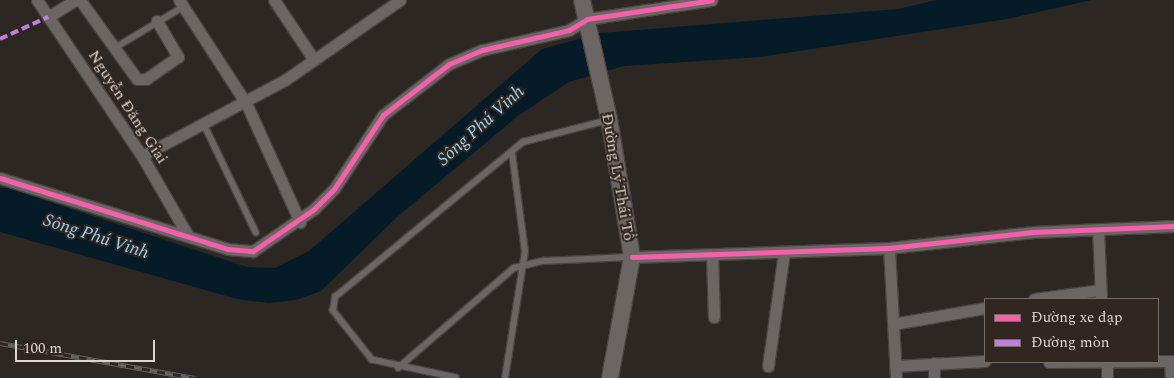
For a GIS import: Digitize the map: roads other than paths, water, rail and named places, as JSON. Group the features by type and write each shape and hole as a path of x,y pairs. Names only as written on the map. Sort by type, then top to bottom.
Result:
{"main road":[{"name":"Đường Lý Thái Tổ","path":"582,0 609,119 632,257 610,378"}],"street":[{"name":"Nguyễn Đăng Giai","path":"37,0 142,156 187,234"},
{"path":"48,17 75,0"},
{"path":"80,0 130,73 141,80 176,61 177,54 157,21"},
{"path":"274,0 314,60"},
{"path":"142,156 205,126 246,103 314,60 400,0"},
{"path":"0,178 187,234 228,249 253,252 300,222 334,189 384,115 438,71 482,50 712,0"},
{"path":"181,3 246,103 300,222"},
{"path":"632,257 888,248 1098,229 1174,226"},
{"path":"1047,298 1100,294 1098,229"},
{"path":"888,248 896,378"},
{"path":"768,366 784,252"},
{"path":"712,254 714,317"},
{"path":"893,324 984,308"},
{"path":"895,366 984,360"},
{"path":"1159,361 1172,361 1172,378"},
{"path":"934,363 934,378"},
{"path":"1107,363 1107,378"}],"lane":[{"path":"113,49 181,3"},
{"path":"456,378 398,368 366,357 334,310 335,296 533,137 609,119"},
{"path":"205,126 256,232"},
{"path":"505,378 523,265 512,153"},
{"path":"398,368 506,273 523,265 632,257"}],"water":[{"name":"Sông Phú Vinh","path":"936,0 1092,0 1007,19 761,57 624,66 569,82 519,115 396,218 321,291 296,300 269,303 237,299 0,232 0,188 8,188 247,267 275,268 309,251 542,49 601,33 898,9"}],"railway":[{"path":"0,343 195,378"}]}
